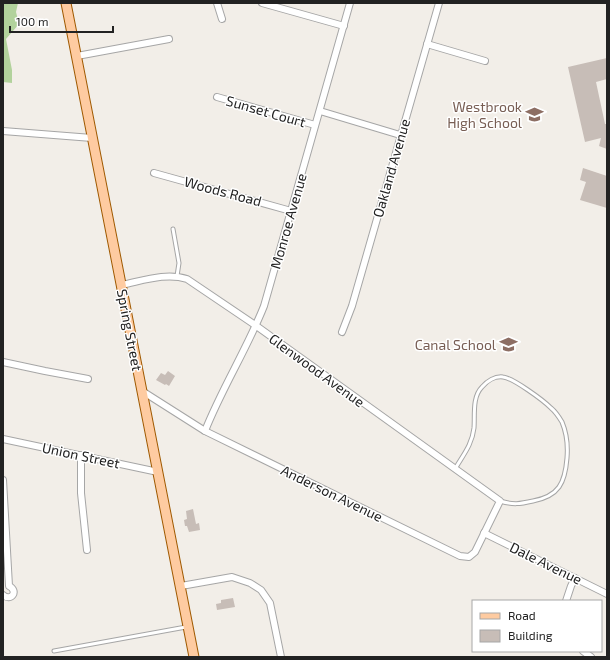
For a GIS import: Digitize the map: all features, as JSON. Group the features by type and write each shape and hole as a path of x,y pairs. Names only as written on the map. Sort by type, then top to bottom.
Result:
{"main road":[{"name":"Spring Street","path":"66,3 194,657"}],"street":[{"path":"217,3 222,19"},
{"path":"262,3 344,26"},
{"name":"Monroe Avenue","path":"206,431 212,415 264,306 350,3"},
{"name":"Oakland Avenue","path":"342,332 352,306 439,3"},
{"path":"77,56 169,39"},
{"path":"427,44 486,60"},
{"name":"Sunset Court","path":"217,97 316,125"},
{"path":"320,111 400,135"},
{"path":"3,131 92,138"},
{"name":"Woods Road","path":"154,173 291,211"},
{"name":"Glenwood Avenue","path":"121,285 169,275 187,279 255,325 500,501"},
{"path":"3,362 88,379"},
{"name":"Anderson Avenue","path":"142,391 206,431 460,556 469,557 472,555 500,501"},
{"name":"Union Street","path":"3,439 158,472"},
{"path":"81,456 82,493 87,550"},
{"path":"3,480 6,588 13,590 13,596 7,598 3,595"},
{"name":"Dale Avenue","path":"484,533 607,594"},
{"path":"181,586 232,577 250,583 262,590 270,603 281,657"},
{"path":"566,600 575,578"}],"lane":[{"path":"172,229 178,258 177,276"},
{"path":"455,469 468,450 472,439 477,395 480,388 491,380 497,377 503,377 519,384 550,406 562,423 568,445 565,475 558,488 548,497 524,503 512,504 500,501"},
{"path":"54,652 188,627"}],"green space":[{"path":"3,3 18,3 16,12 19,24 6,39 12,70 12,83 3,82"}],"building":[{"path":"607,58 607,79 596,82 605,124 607,124 607,149 599,146 601,138 585,142 568,67"},
{"path":"583,168 607,176 607,208 580,200 586,182 580,180"},
{"path":"168,371 175,376 169,386 156,380 161,373 165,375"},
{"path":"193,509 196,524 199,523 200,530 189,532 187,526 185,526 184,520 187,519 186,511"},
{"path":"233,598 235,607 217,610 216,604 221,603 221,600"}],"place":[{"name":"Westbrook High School","path":"535,114"},
{"name":"Canal School","path":"509,344"}]}
